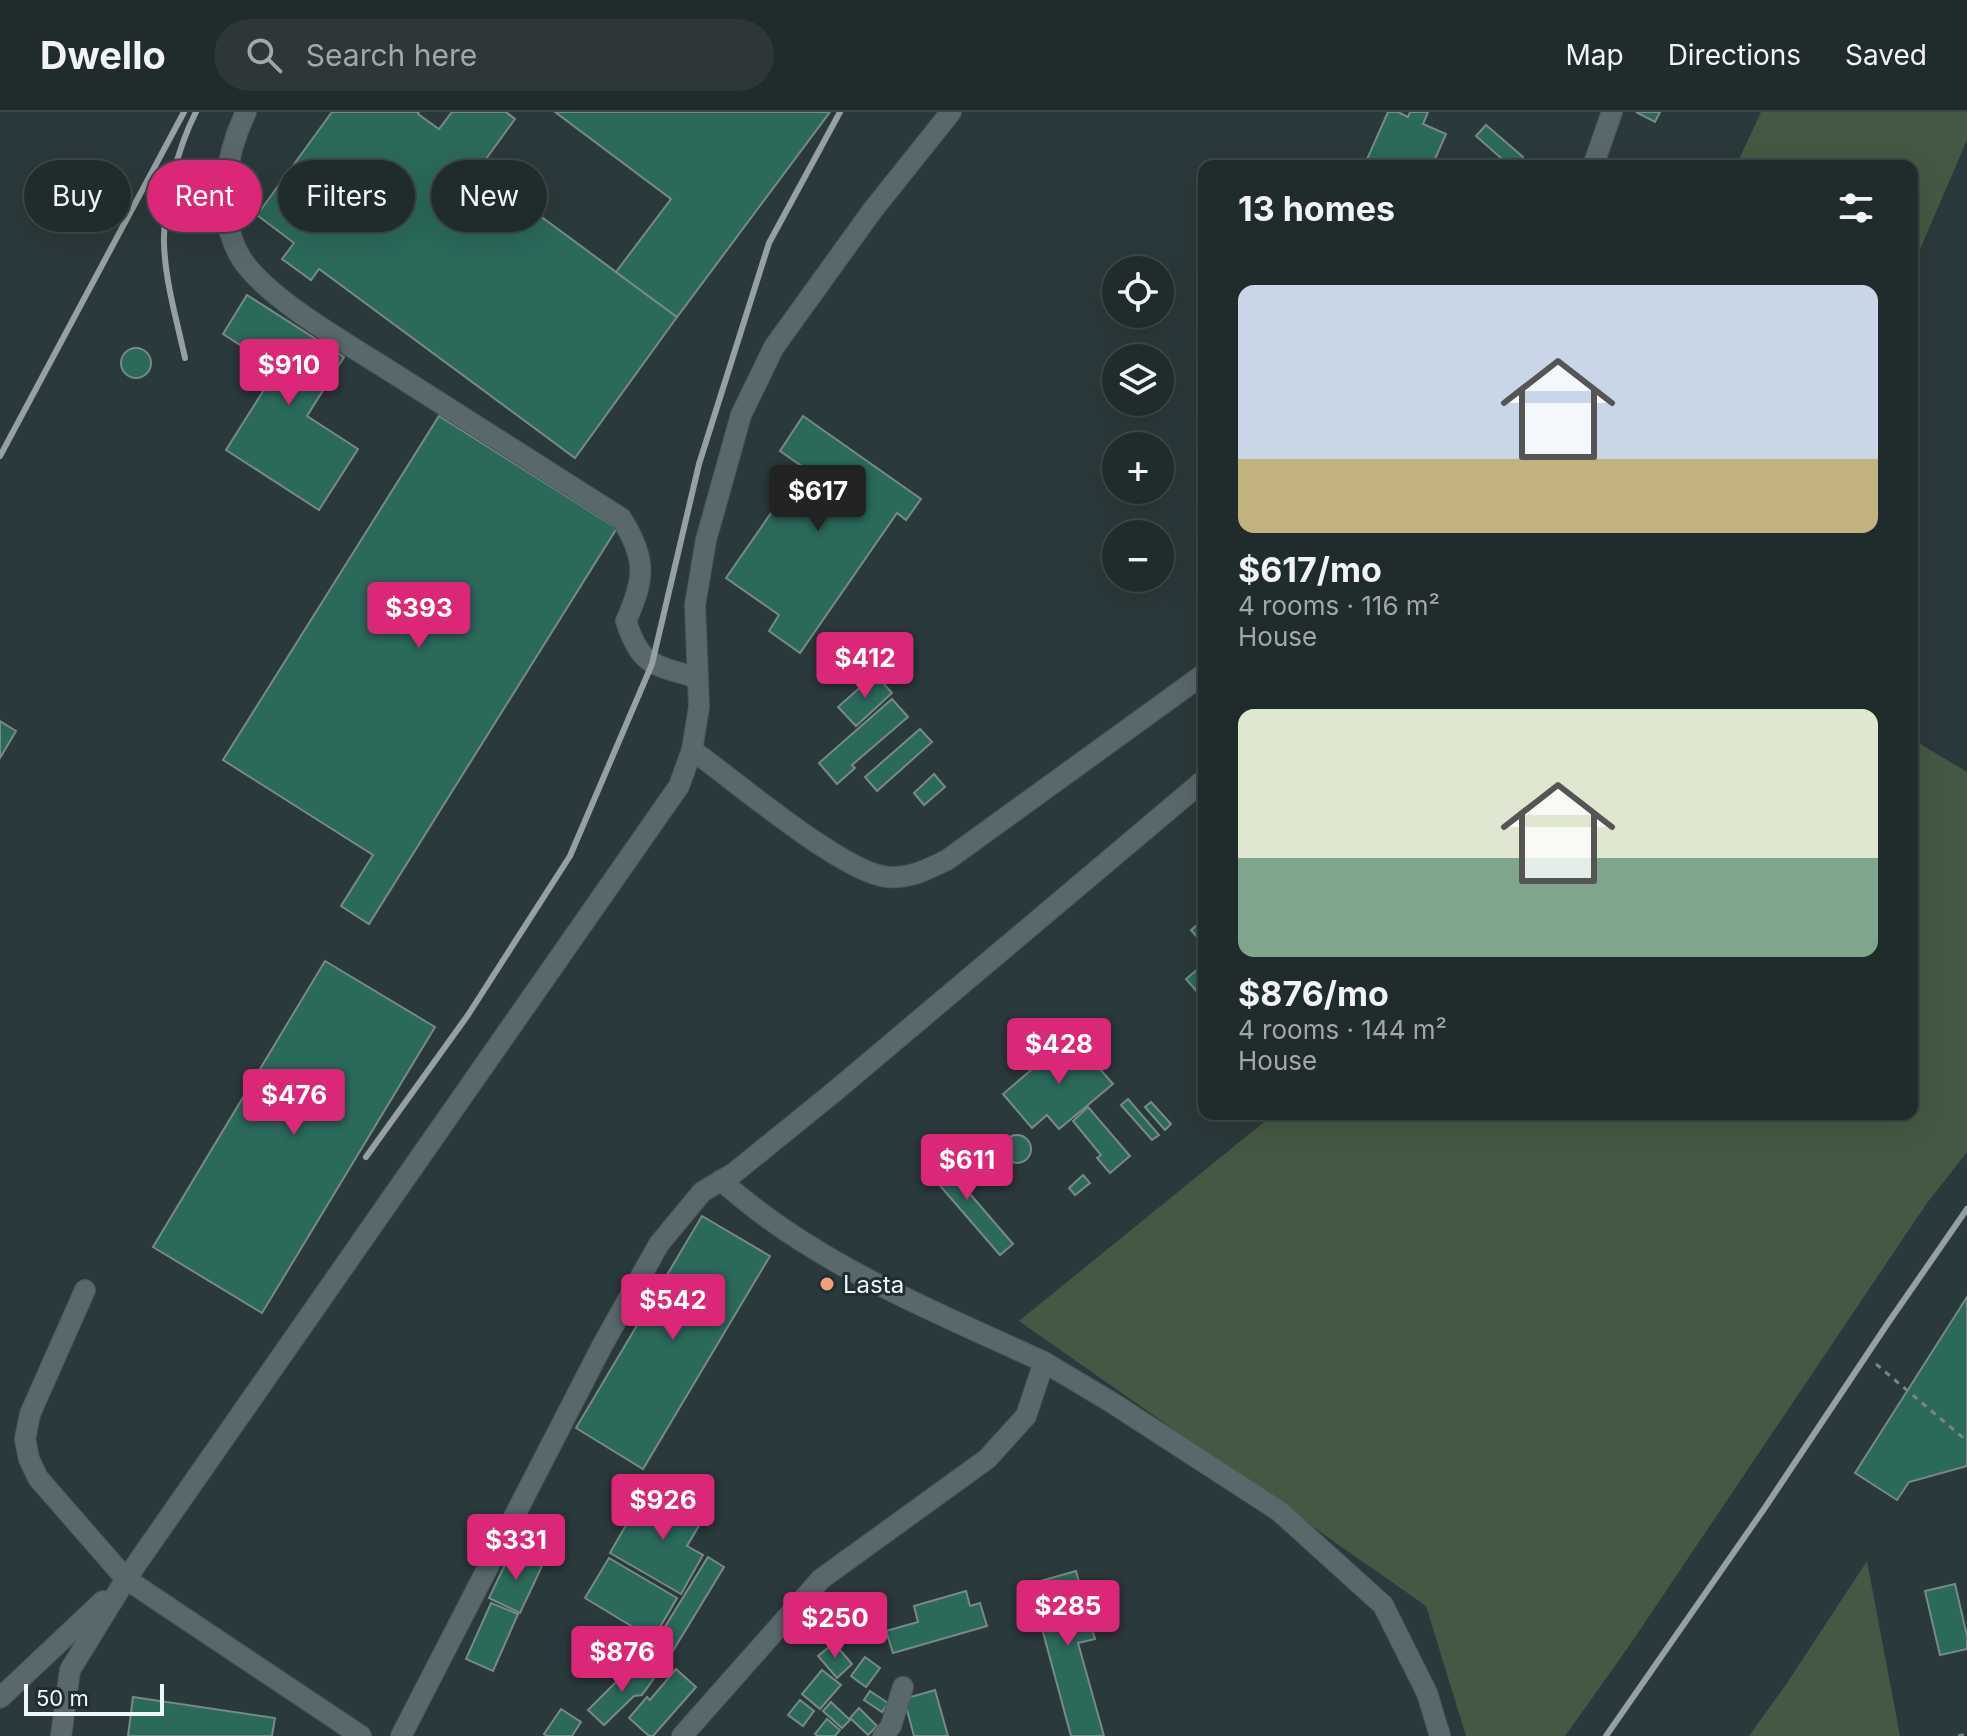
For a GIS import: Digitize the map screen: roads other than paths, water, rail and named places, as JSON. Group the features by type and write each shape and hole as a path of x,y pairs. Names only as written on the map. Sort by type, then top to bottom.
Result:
{"street":[{"path":"246,112 227,169 224,201 232,238 242,259 261,282 324,329 621,518 637,543 641,558 638,594 626,621 634,647 652,664 697,678"},
{"path":"61,1736 70,1670 126,1579 679,786 692,750 699,707 695,605 706,540 741,415 774,347 872,211 951,112"},
{"path":"1595,160 1612,112"},
{"path":"692,750 825,848 862,870 887,877 914,876 947,860 1198,678"},
{"path":"401,1736 602,1346 659,1244 702,1192 834,1092 1198,785"},
{"path":"721,1180 743,1200 809,1247 944,1316 1044,1362 1123,1409 1279,1511 1383,1605 1427,1693 1440,1736"},
{"path":"85,1290 30,1414 25,1439 29,1459 38,1478 126,1579 361,1736"},
{"path":"682,1736 821,1579 987,1459 1026,1416 1044,1362"},
{"path":"0,1698 126,1579"},
{"path":"883,1736 891,1726 903,1687"}],"railway":[{"path":"0,456 184,112"},
{"path":"185,358 167,272 164,228 173,176 196,112"},
{"path":"366,1157 468,1015 570,856 652,664 699,464 769,243 840,112"},
{"path":"1606,1736 1967,1209"}],"place":[{"name":"Lasta","path":"827,1284"}]}
